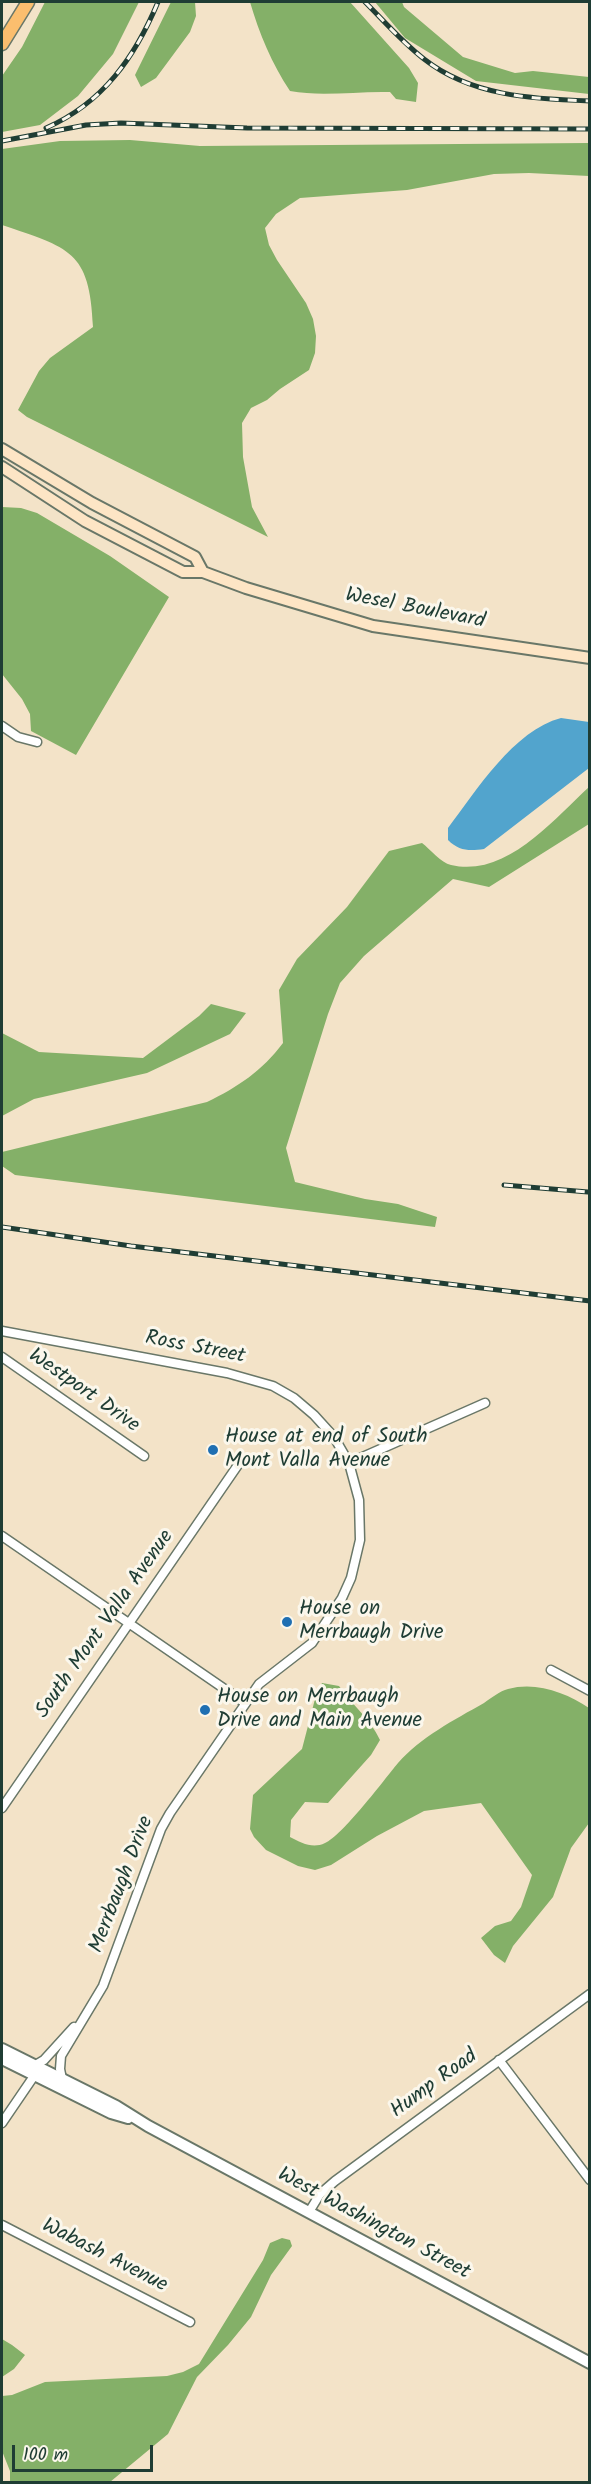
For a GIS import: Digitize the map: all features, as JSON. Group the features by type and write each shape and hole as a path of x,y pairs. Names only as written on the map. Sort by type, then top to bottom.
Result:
{"main road":[{"path":"2,44 28,2"},
{"name":"Wesel Boulevard","path":"2,449 92,502 195,557 203,572"},
{"name":"Wesel Boulevard","path":"2,467 95,526 183,572 203,572 246,588 373,626 557,655 590,658"}],"street":[{"path":"2,726 18,737 37,742"},
{"name":"Ross Street","path":"2,1331 227,1373 273,1386 294,1398 314,1415 334,1437 349,1463"},
{"name":"Westport Drive","path":"2,1358 144,1456"},
{"path":"349,1463 485,1403"},
{"name":"South Mont Valla Avenue","path":"2,1808 240,1462"},
{"name":"Merrbaugh Drive","path":"62,2079 61,2056 103,1986 162,1829 245,1703 260,1684 312,1643 331,1616 351,1578 360,1540 360,1521 356,1484 349,1463"},
{"path":"2,1536 245,1703"},
{"path":"551,1670 590,1691"},
{"name":"Hump Road","path":"309,2212 321,2194 335,2181 590,1994"},
{"name":"Merrbaugh Drive","path":"2,2123 34,2071 61,2039 81,2020"},
{"name":"West Washington Street","path":"2,2049 34,2071 111,2113 137,2120"},
{"name":"West Washington Street","path":"2,2059 62,2079 116,2106 137,2120 590,2363"},
{"path":"499,2060 590,2180"},
{"name":"Wabash Avenue","path":"2,2225 190,2322"}],"green space":[{"path":"45,2 139,2 113,54 78,96 40,125 2,132 2,76 22,47"},
{"path":"171,2 195,2 196,16 190,32 156,78 141,87 135,75"},
{"path":"250,2 350,2 409,68 418,83 416,102 396,99 390,92 327,94 290,91 267,48"},
{"path":"375,2 402,2 404,7 463,57 515,73 533,71 589,77 589,94 476,81 405,38"},
{"path":"130,140 200,146 589,143 589,176 494,174 407,190 300,198 276,214 265,228 269,245 306,303 313,319 316,336 315,353 309,370 267,400 251,408 242,423 243,457 252,507 268,537 27,417 18,410 39,371 50,358 93,327 87,282 81,267 72,256 44,240 2,225 2,149 60,141"},
{"path":"2,507 21,508 37,513 110,556 169,597 76,755 31,731 30,714 22,699 2,674"},
{"path":"589,787 589,824 489,887 453,879 364,956 340,983 328,1014 286,1148 295,1182 365,1199 398,1204 437,1217 435,1227 15,1175 2,1166 2,1152 207,1102 239,1084 267,1062 283,1043 279,990 297,959 347,907 389,851 422,843 447,864 471,867 491,863 509,855 544,830"},
{"path":"211,1004 246,1013 230,1034 147,1073 34,1099 2,1116 2,1033 39,1052 143,1058 199,1016"},
{"path":"322,1683 339,1686 371,1725 380,1740 371,1755 328,1803 305,1802 291,1820 290,1837 312,1845 325,1843 342,1830 398,1763 417,1745 502,1691 529,1686 551,1690 589,1708 589,1823 571,1848 553,1897 513,1946 505,1963 494,1955 481,1938 495,1926 511,1921 521,1907 532,1875 481,1803 424,1811 377,1836 331,1865 315,1870 298,1866 266,1850 254,1837 250,1829 253,1795 302,1749 315,1699"},
{"path":"282,2238 290,2240 292,2246 271,2275 251,2317 197,2377 168,2434 110,2482 10,2482 10,2471 2,2451 2,2396 12,2395 45,2382 167,2376 183,2372 199,2364 263,2260 270,2243"},
{"path":"2,2339 25,2355 14,2369 2,2377"}],"water":[{"path":"561,718 589,722 589,768 484,849 464,849 448,840 448,828 497,764 527,735"}],"railway":[{"path":"46,128 84,106 115,76 139,41 158,2"},
{"path":"365,2 424,59 462,81 524,97 590,101"},
{"path":"2,141 86,125 121,123 247,128 590,129"},
{"path":"504,1185 588,1192"},
{"path":"2,1227 131,1246 590,1301"}],"place":[{"name":"House at end of South Mont Valla Avenue","path":"213,1450"},
{"name":"House on Merrbaugh Drive","path":"287,1622"},
{"name":"House on Merrbaugh Drive and Main Avenue","path":"205,1710"}]}
